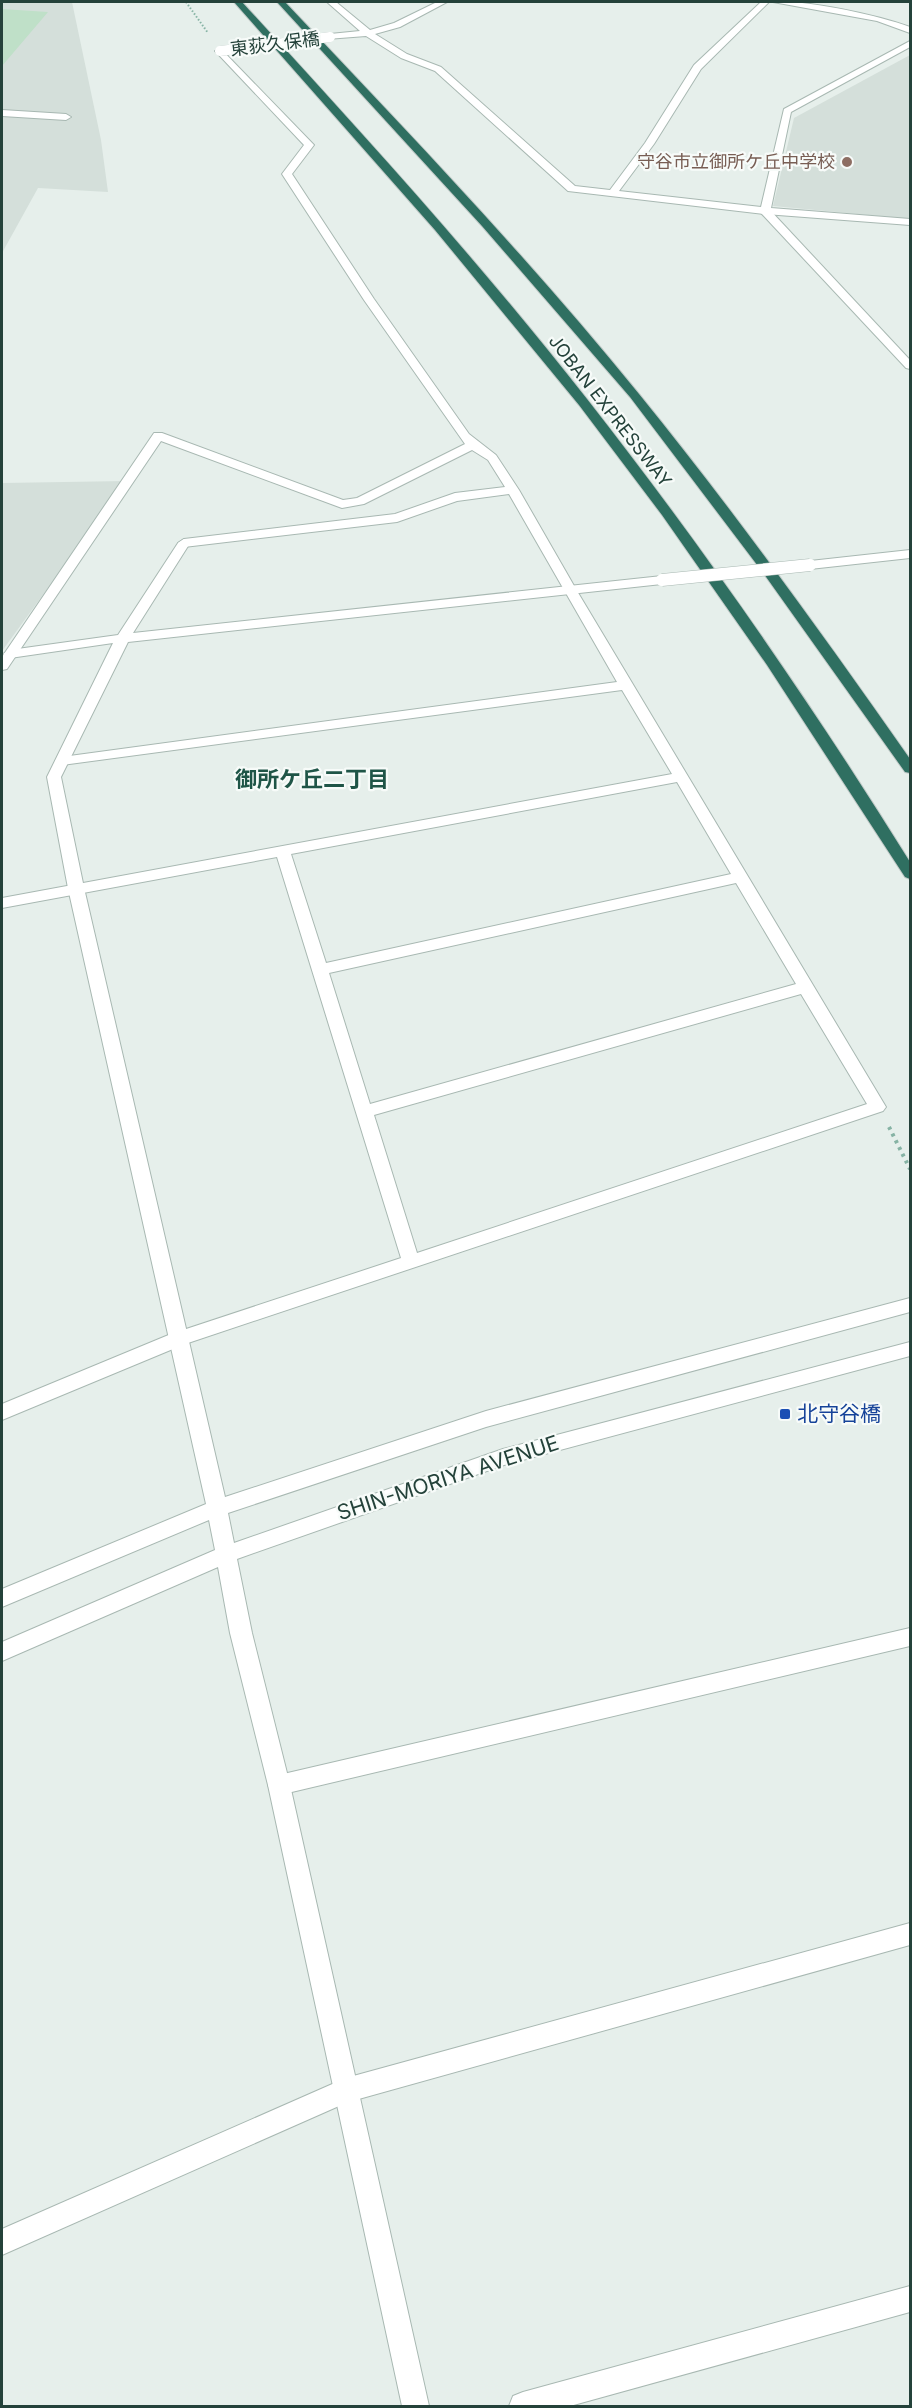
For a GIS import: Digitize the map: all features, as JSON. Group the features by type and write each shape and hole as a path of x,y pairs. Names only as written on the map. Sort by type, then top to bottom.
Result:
{"highway":[{"name":"JOBAN EXPRESSWAY","path":"238,2 398,180 522,326 629,461 860,792 910,874"},
{"name":"JOBAN EXPRESSWAY","path":"281,2 448,181 566,315 680,453 796,606 910,769"}],"street":[{"path":"331,2 368,33 404,56 438,69 572,189 765,211 910,222"},
{"name":"東荻久保橋","path":"220,51 368,33 397,25 443,2"},
{"path":"613,193 649,144 697,67 765,2"},
{"path":"777,2 879,19 910,30"},
{"path":"765,211 787,111 910,44"},
{"path":"2,1412 178,1339 877,1107 570,591 513,490 492,458 473,445 369,300 287,174 309,145 220,51"},
{"path":"2,112 66,117"},
{"path":"765,211 910,366"},
{"path":"2,666 158,436 342,504 360,501 473,445"},
{"path":"416,2406 279,1785 241,1632 217,1508 76,888 54,777 123,638 184,543 397,518 455,497 513,490"},
{"path":"10,654 123,638 910,554"},
{"path":"62,761 627,685"},
{"path":"2,903 682,777"},
{"path":"282,850 411,1262"},
{"path":"320,970 741,877"},
{"path":"364,1112 806,987"},
{"name":"SHIN-MORIYA AVENUE","path":"2,1598 217,1508 486,1419 910,1305"},
{"name":"SHIN-MORIYA AVENUE","path":"2,1652 226,1554 503,1457 910,1349"},
{"path":"279,1785 910,1636"},
{"path":"2,2242 346,2090 910,1934"},
{"path":"523,2406 910,2299"}],"path":[{"path":"186,2 220,51"},
{"path":"877,1107 910,1169"}],"shaded area":[{"path":"2,2 72,2 101,140 108,192 38,188 2,253"},
{"name":"守谷市立御所ケ丘中学校","path":"910,55 910,219 773,206 794,118"},
{"path":"126,481 2,651 2,483"}],"green space":[{"path":"2,9 48,12 2,66"}],"place":[{"name":"守谷市立御所ケ丘中学校","path":"847,162"},
{"name":"北守谷橋","path":"785,1414"}],"district":[{"name":"御所ケ丘二丁目","path":"312,779"}]}
